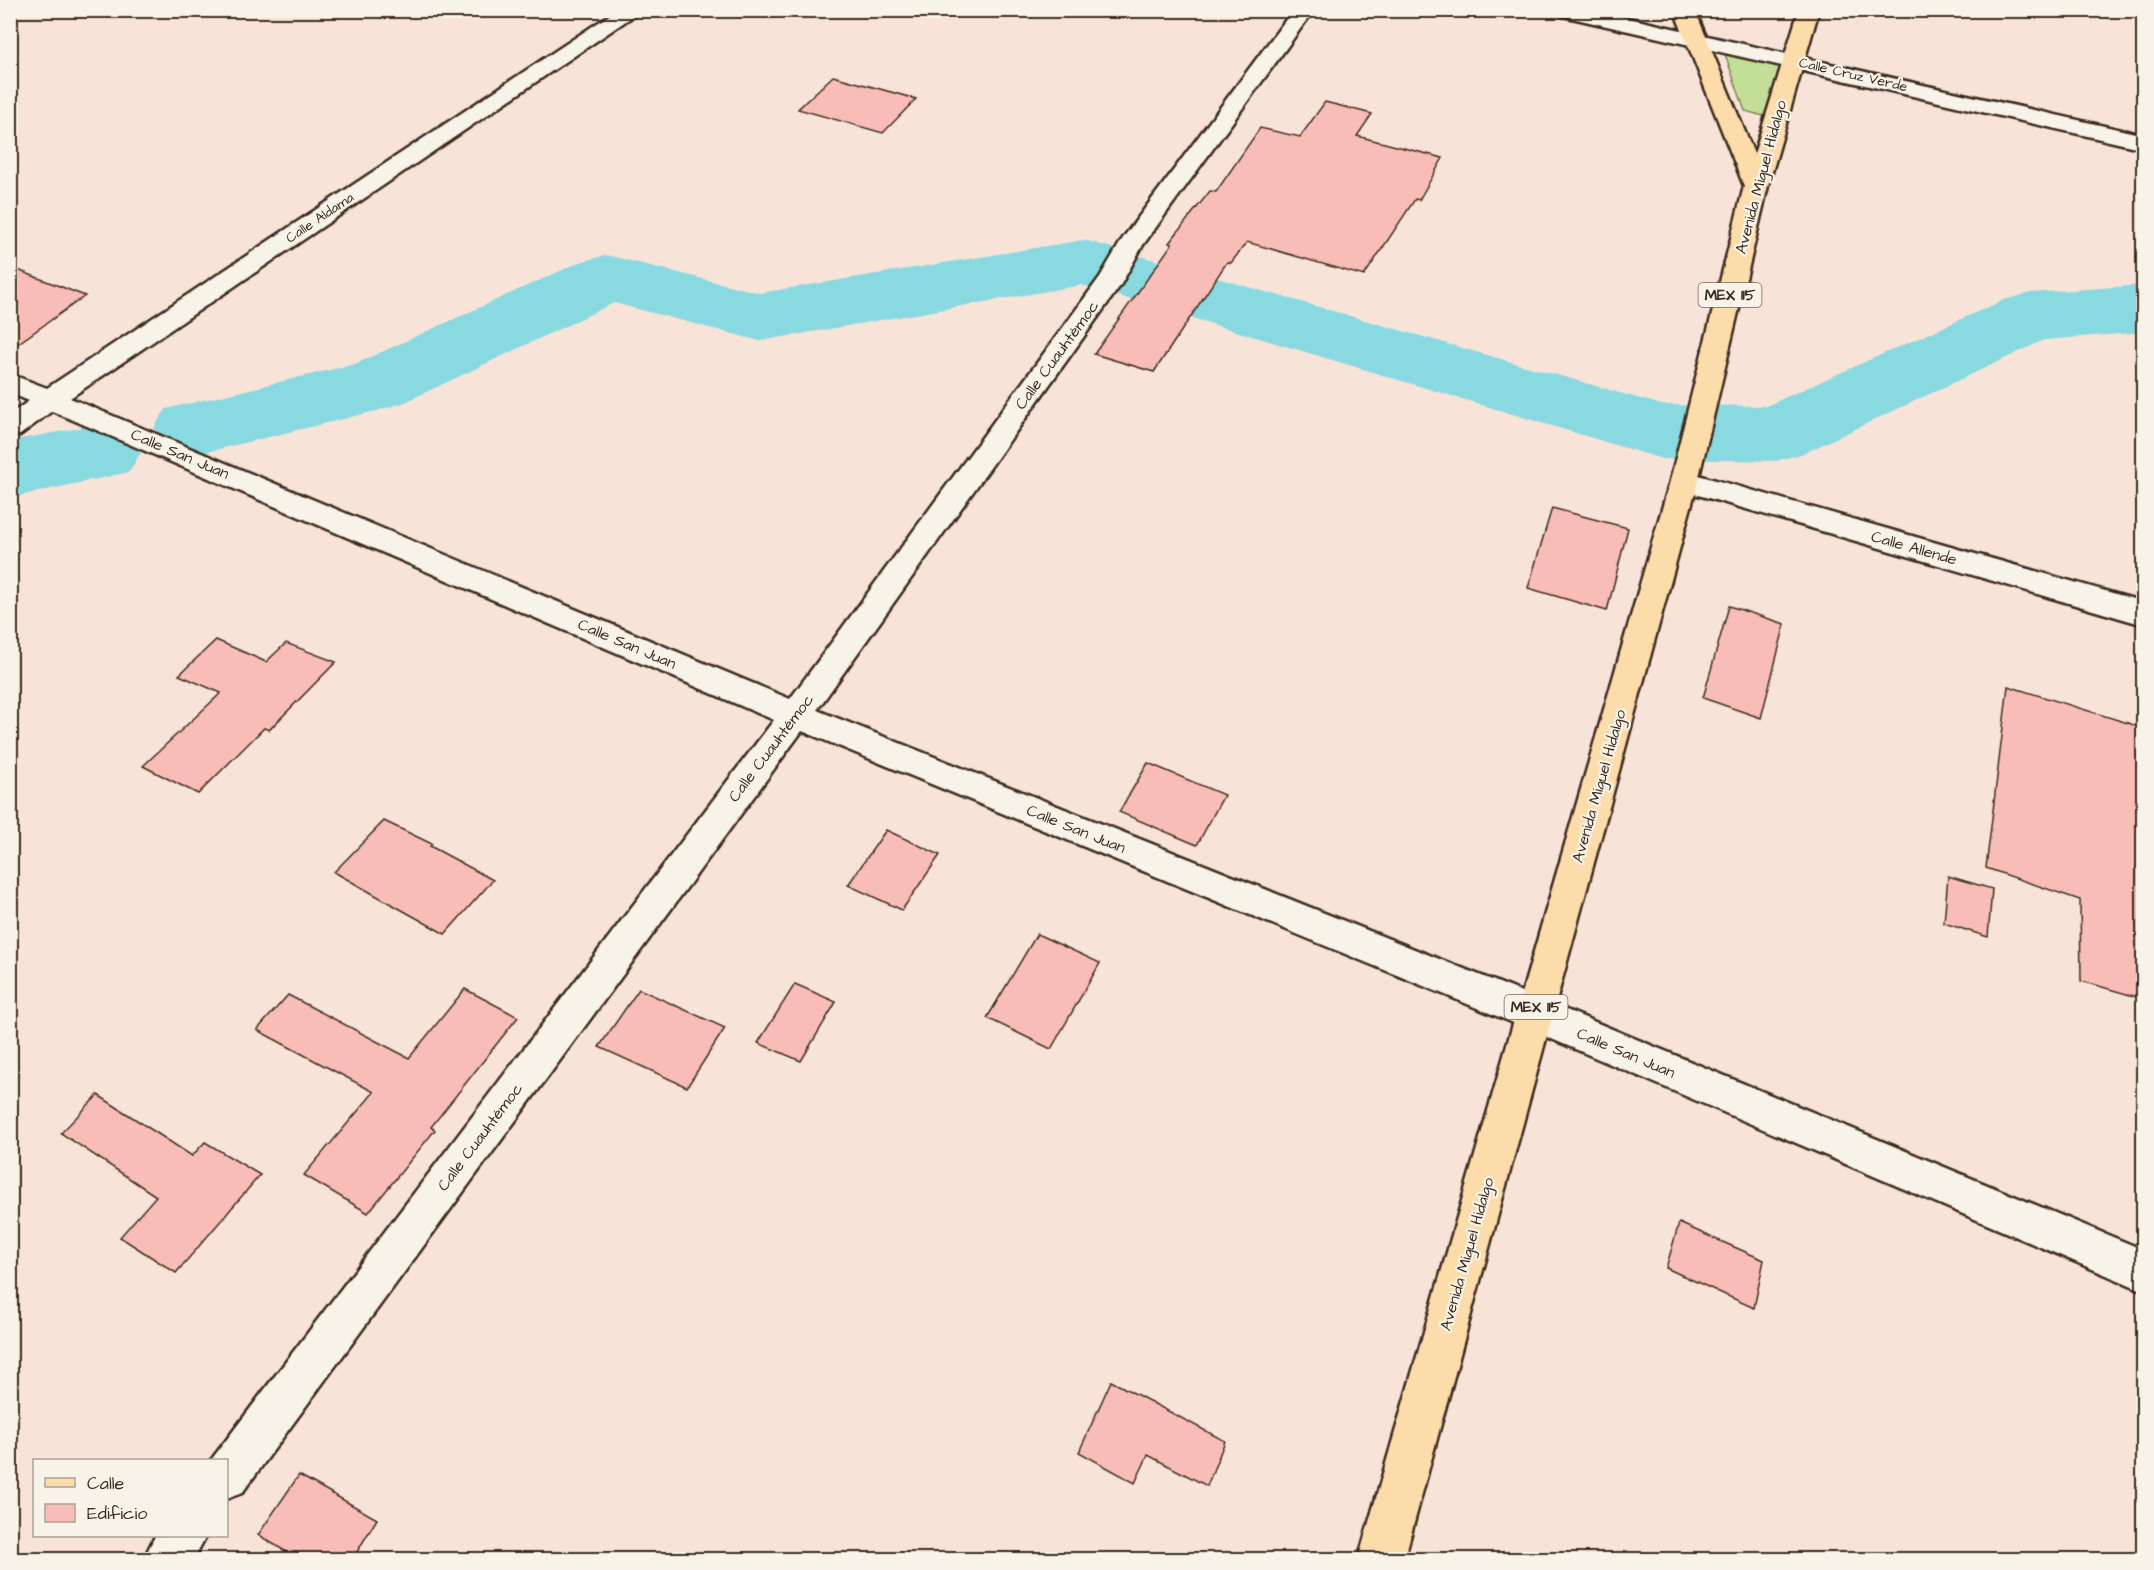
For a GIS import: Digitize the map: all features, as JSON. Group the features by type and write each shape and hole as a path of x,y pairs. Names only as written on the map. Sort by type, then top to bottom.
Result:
{"main road":[{"path":"1684,10 1756,186"},
{"name":"Avenida Miguel Hidalgo","path":"1381,1560 1688,467 1756,186 1809,10"}],"street":[{"name":"Calle Aldama","path":"10,428 632,10"},
{"name":"Calle Cuauhtémoc","path":"228,1474 796,715 1111,280 1132,243 1304,10"},
{"name":"Calle Cruz Verde","path":"1563,10 2144,142"},
{"name":"Calle San Juan","path":"10,383 796,715 1534,1014 2144,1271"},
{"name":"Calle Allende","path":"1688,467 2144,614"},
{"path":"165,1560 182,1537"}],"green space":[{"path":"1725,54 1794,68 1771,118 1745,111"}],"building":[{"path":"833,76 916,99 883,133 798,109"},
{"path":"1325,102 1372,114 1357,136 1443,158 1419,200 1415,199 1364,276 1247,242 1231,263 1227,262 1154,372 1094,354 1172,244 1169,243 1210,191 1216,192 1260,128 1300,137"},
{"path":"10,267 85,296 10,349"},
{"path":"1552,508 1628,528 1607,611 1528,588"},
{"path":"1729,606 1785,624 1761,718 1703,698"},
{"path":"216,640 266,662 286,643 336,662 269,730 264,728 198,794 143,766 221,693 179,675"},
{"path":"2008,686 2144,728 2140,941 2144,999 2081,981 2080,900 1986,868"},
{"path":"1148,763 1224,795 1197,845 1119,812"},
{"path":"384,821 432,844 430,846 493,880 445,934 334,872"},
{"path":"886,830 940,855 902,910 848,885"},
{"path":"1948,876 1992,889 1988,937 1944,923"},
{"path":"1037,934 1100,963 1051,1049 987,1018"},
{"path":"795,984 836,1002 801,1061 758,1043"},
{"path":"465,989 518,1017 431,1127 435,1130 368,1213 304,1175 374,1092 257,1030 288,995 409,1058"},
{"path":"639,989 725,1028 687,1087 599,1047"},
{"path":"98,1095 192,1156 205,1142 260,1175 176,1273 120,1237 156,1196 61,1133"},
{"path":"1679,1223 1764,1260 1754,1308 1666,1268"},
{"path":"1111,1381 1225,1441 1207,1486 1148,1455 1135,1483 1079,1452"},
{"path":"299,1475 377,1519 352,1560 300,1560 258,1535"}],"waterway":[{"path":"194,428 376,385 606,278 760,317 1084,262 1662,432 1776,434 2030,317 2144,308"},
{"path":"10,470 101,452"}]}
